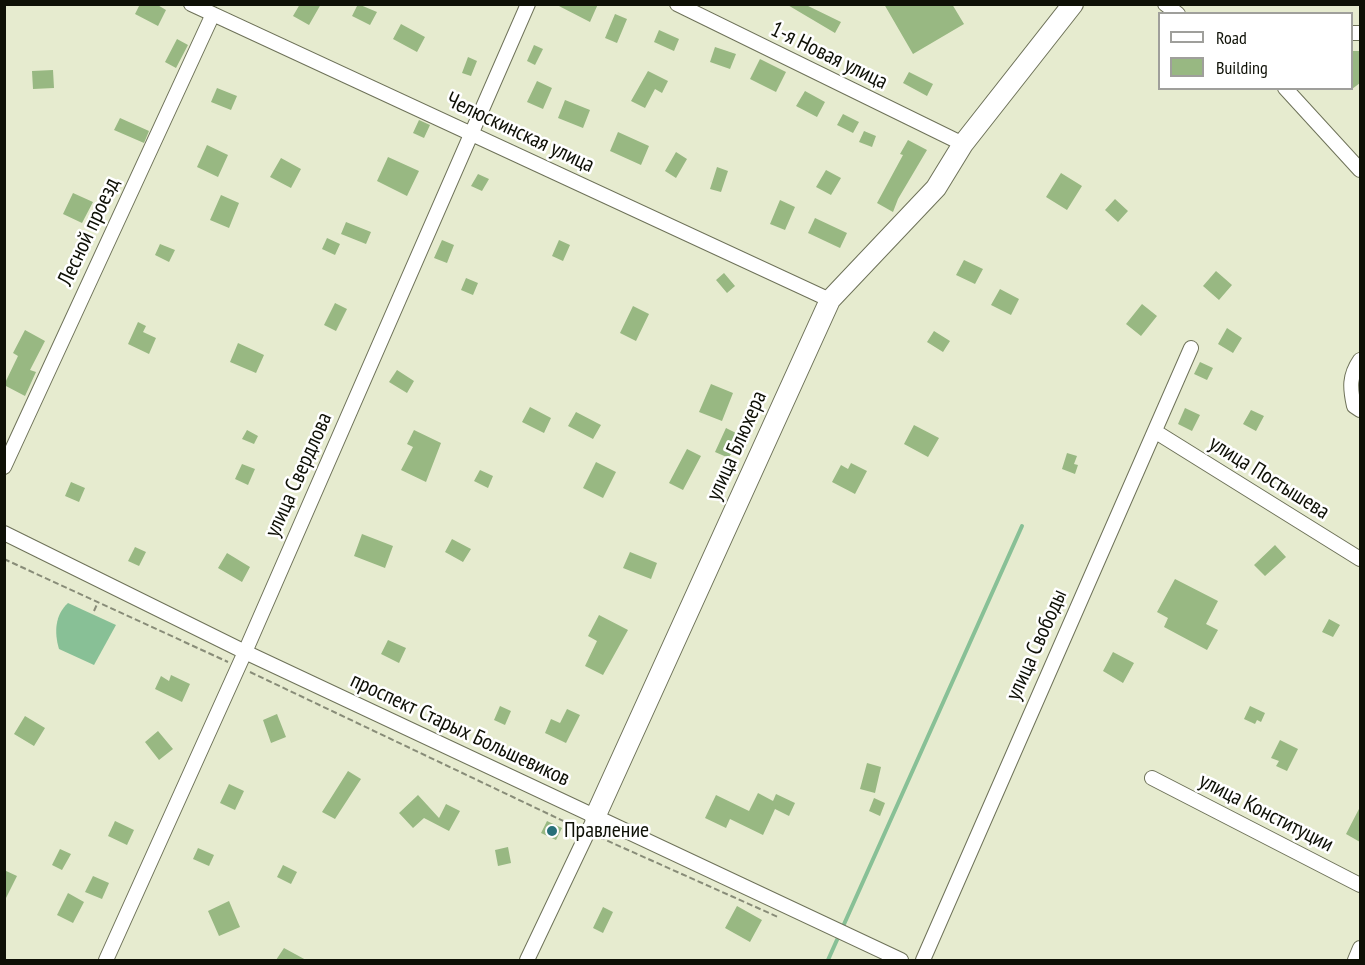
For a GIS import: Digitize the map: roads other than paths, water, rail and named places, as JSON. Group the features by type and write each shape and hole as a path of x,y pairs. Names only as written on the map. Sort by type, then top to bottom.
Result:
{"street":[{"name":"Челюскинская улица","path":"192,4 830,300"},
{"name":"улица Свердлова","path":"106,960 245,652 528,4"},
{"name":"1-я Новая улица","path":"677,4 963,144"},
{"name":"улица Блюхера","path":"527,960 591,825 830,300 936,188 963,144 1073,4"},
{"name":"Лесной проезд","path":"4,467 213,14"},
{"path":"1288,90 1360,170"},
{"name":"улица Свободы","path":"923,960 1191,348"},
{"path":"1358,408 1350,388 1352,371 1360,360"},
{"name":"улица Постышева","path":"1156,432 1360,559"},
{"name":"проспект Старых Большевиков","path":"4,533 591,825 901,960"},
{"name":"улица Конституции","path":"1152,777 1360,885"},
{"path":"1355,960 1360,948"}],"waterway":[{"path":"828,960 1022,526"}],"place":[{"name":"Правление","path":"552,831"}]}
